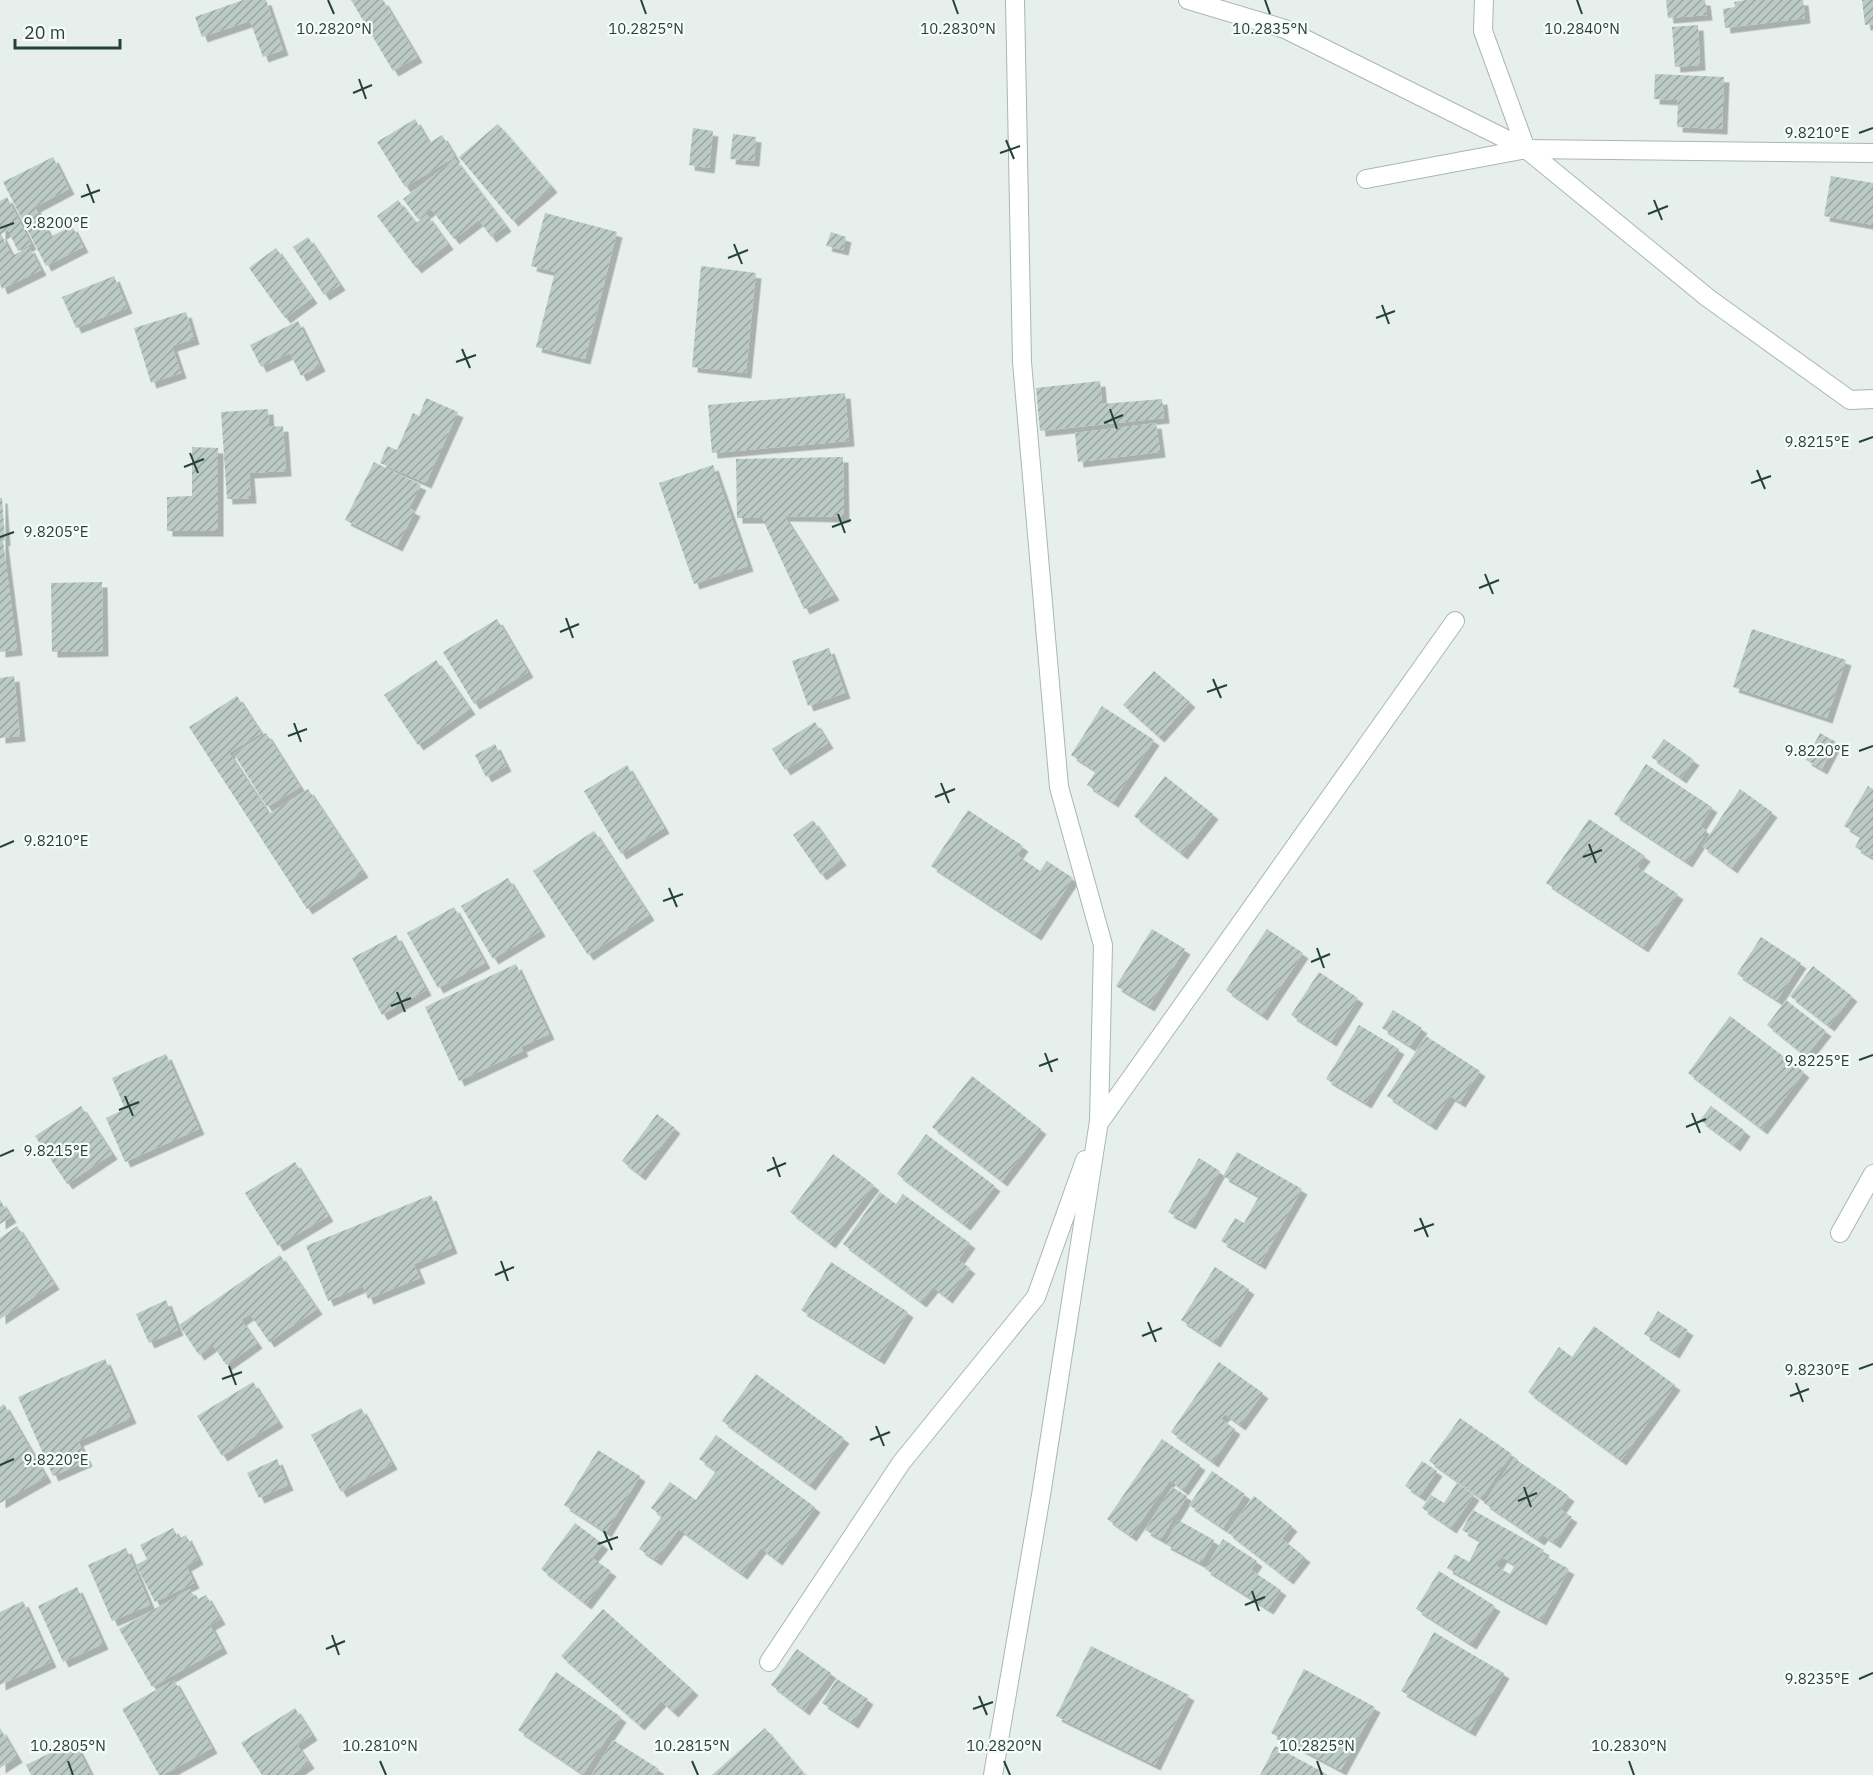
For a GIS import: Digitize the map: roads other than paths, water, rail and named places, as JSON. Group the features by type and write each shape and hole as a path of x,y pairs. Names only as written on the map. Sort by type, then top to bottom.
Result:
{"street":[{"path":"993,1775 1041,1495 1099,1121 1103,945 1059,788 1022,362 1015,0"},
{"path":"1188,0 1286,29 1526,149 1718,305 1850,400 1873,399"},
{"path":"1484,0 1484,31 1526,149"},
{"path":"1366,179 1526,149 1873,153"},
{"path":"769,1662 901,1463 1036,1297 1099,1121 1455,621"},
{"path":"1840,1233 1873,1174"}]}
